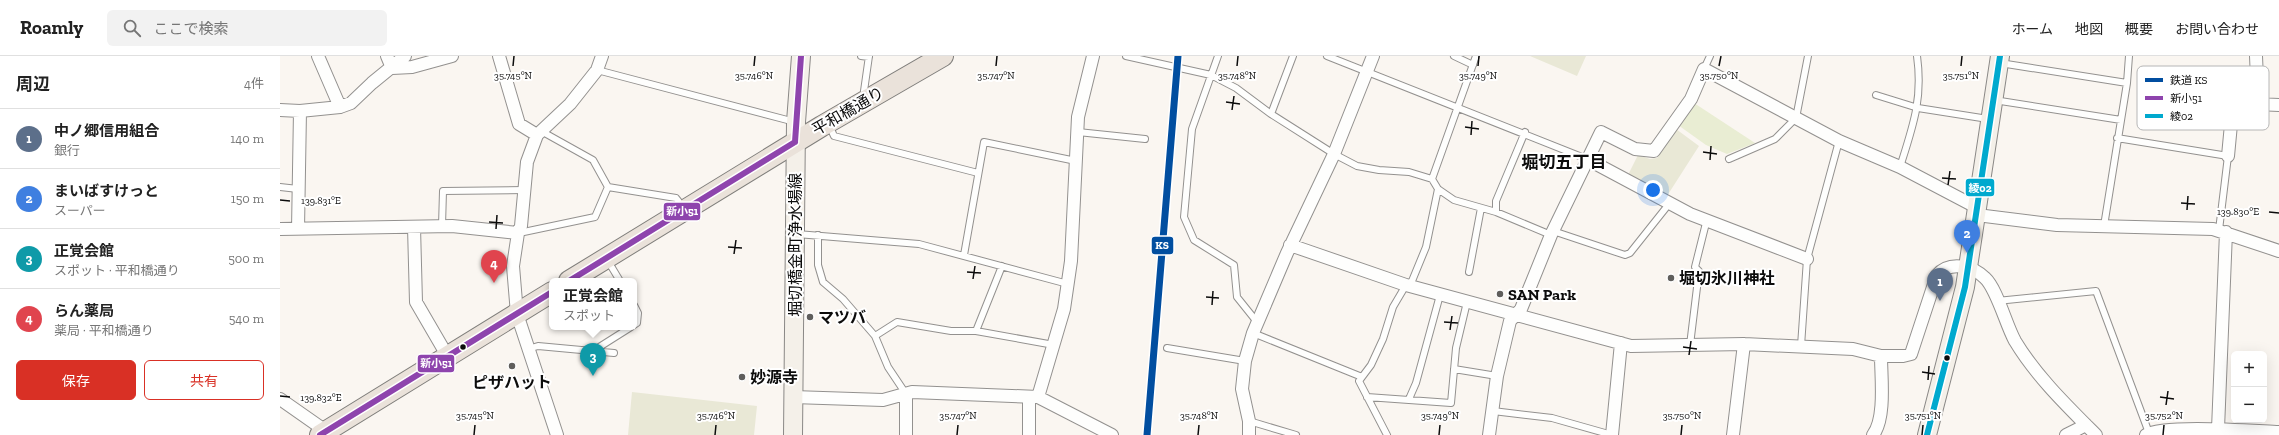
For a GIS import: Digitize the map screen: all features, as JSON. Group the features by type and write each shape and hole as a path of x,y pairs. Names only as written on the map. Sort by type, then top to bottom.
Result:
{"main road":[{"name":"平和橋通り","path":"574,278 795,142 943,56"},
{"path":"326,434 549,294"}],"street":[{"path":"318,56 340,107"},
{"path":"388,56 392,68"},
{"path":"280,110 300,111 340,107 351,103 372,83 405,56"},
{"path":"392,68 412,67 452,56"},
{"path":"499,56 519,124 539,133"},
{"path":"557,435 516,314 513,266 518,233 521,226 527,162 539,133 570,104 597,70 602,56"},
{"name":"堀切橋金町浄水場線","path":"793,435 795,142 801,56"},
{"path":"1029,435 1034,397 1054,345 1064,309 1068,284 1078,117 1093,56"},
{"path":"1249,435 1249,421 1242,389 1245,361 1255,327 1290,245 1334,154 1373,56"},
{"path":"2256,56 2256,66"},
{"path":"1927,435 1969,268 1999,60"},
{"path":"1489,435 1497,376 1510,321 1521,309 1552,233 1601,132 1635,149 1654,151 1691,99 1704,69 1839,141 1900,167 1977,212 2057,225 2222,231 2279,251"},
{"path":"2269,104 2279,104"},
{"path":"298,229 300,111"},
{"path":"2228,156 2230,130"},
{"path":"1587,159 1669,204 1807,259"},
{"path":"280,229 442,226 518,233"},
{"path":"414,227 416,302 448,357"},
{"path":"2212,431 2222,231"},
{"path":"1290,245 1406,286 1621,343 1642,347 1744,344 1800,346 1853,349 1881,356 1903,356 1911,354 1937,275 1943,268 1950,265 1969,268 1986,279 2015,341 2052,390 2096,435"},
{"path":"1612,435 1621,343"},
{"path":"1733,435 1744,344"},
{"path":"1873,435 1878,428 1881,405 1881,356"},
{"path":"793,397 883,400 906,394 1034,397 1112,435"},
{"path":"906,394 906,435"},
{"path":"280,399 326,434"},
{"path":"2066,435 2086,425"},
{"path":"2147,434 2159,431 2279,432"}],"lane":[{"path":"861,56 869,57 862,102"},
{"path":"1126,56 1211,75 1236,88 1271,114 1334,154 1357,166 1379,170 1409,172 1432,179 1438,189 1454,200 1496,212 1552,233 1625,255 1630,253 1669,204"},
{"path":"1218,56 1192,129 1184,217 1194,240 1234,265 1237,297 1255,327 1362,377"},
{"path":"1271,114 1293,56"},
{"path":"1327,56 1524,132 1587,159"},
{"path":"1454,56 1473,65"},
{"path":"1432,179 1476,56"},
{"path":"1704,69 1710,56"},
{"path":"1729,159 1776,139 1796,118 1808,56"},
{"path":"1900,167 1918,108 1920,75 1917,56"},
{"path":"2104,226 2117,138 2127,84 2129,56"},
{"path":"1999,60 2127,84"},
{"path":"597,70 796,122"},
{"path":"1876,95 1918,108 1990,120"},
{"path":"1993,100 2121,120"},
{"path":"828,123 834,136 978,173"},
{"path":"1078,132 1145,139"},
{"path":"1496,212 1496,201 1524,132"},
{"path":"539,133 593,160 608,187"},
{"path":"2117,138 2228,156 2222,231"},
{"path":"1800,346 1807,259 1839,141"},
{"path":"964,255 984,142 1076,161"},
{"path":"280,187 298,189"},
{"path":"608,187 676,198 685,210"},
{"path":"518,233 595,217 608,187"},
{"path":"1387,435 1359,381 1371,365 1383,339 1393,306 1406,286 1412,281 1426,248 1438,189"},
{"path":"442,226 443,191 525,190"},
{"path":"1470,272 1481,208"},
{"path":"1690,345 1699,271 1695,268 1707,219"},
{"path":"795,234 919,244 1068,284"},
{"path":"818,235 818,265 823,282 843,299 875,336 888,367 906,394"},
{"path":"606,258 618,278"},
{"path":"976,331 1002,266"},
{"path":"1997,301 2096,290 2147,434"},
{"path":"1409,399 1416,383 1440,295"},
{"path":"1367,397 1451,403 1456,348 1467,302"},
{"path":"637,311 637,323"},
{"path":"875,336 897,322 952,331 976,331 1054,345"},
{"path":"593,351 626,330"},
{"path":"528,349 538,346 614,353"},
{"path":"1167,348 1245,361"},
{"path":"1454,369 1497,376"},
{"path":"1493,411 1552,418 1612,435"},
{"path":"1249,421 1296,435"}],"green space":[{"path":"1530,56 1586,56 1577,76"},
{"path":"1694,103 1755,143 1727,154 1706,145 1678,125"},
{"path":"1676,129 1699,146 1667,196 1628,175 1638,155 1650,159 1657,158"},
{"path":"632,392 757,406 754,435 628,435"}],"rail line":[{"name":"KS","path":"1147,435 1178,56"}],"transit line":[{"name":"新小51","path":"795,142 801,56"},
{"name":"綾02","path":"1927,435 1965,287 2000,56"},
{"name":"新小51","path":"574,278 795,142"},
{"name":"新小51","path":"320,435 549,294"}],"place":[{"name":"まいばすけっと","path":"1967,253"},
{"name":"堀切氷川神社","path":"1671,278"},
{"name":"らん薬局","path":"494,283"},
{"name":"SAN Park","path":"1500,294"},
{"name":"中ノ郷信用組合","path":"1940,301"},
{"name":"マツバ","path":"810,317"},
{"name":"ピザハット","path":"512,366"},
{"name":"正覚会館","path":"593,376"},
{"name":"妙源寺","path":"742,377"}],"district":[{"name":"堀切五丁目","path":"1564,162"}]}
